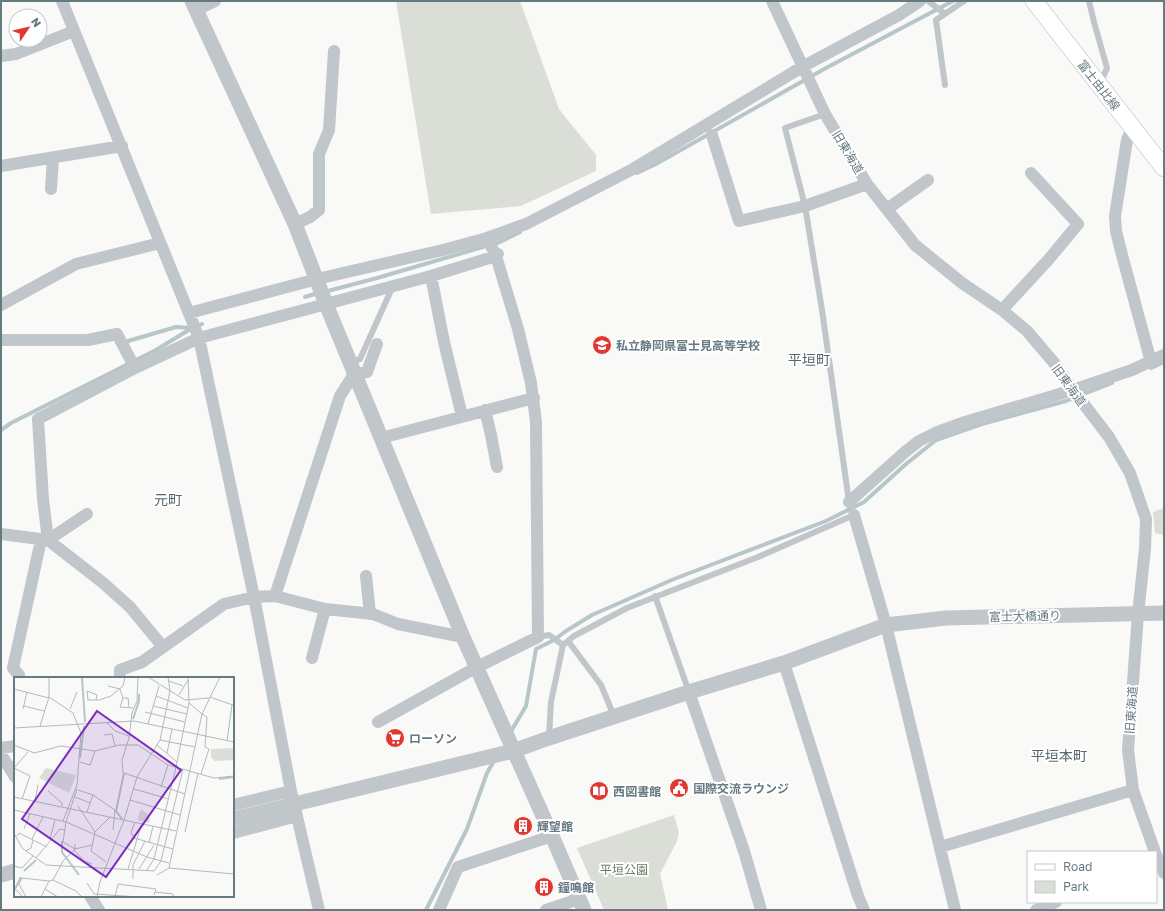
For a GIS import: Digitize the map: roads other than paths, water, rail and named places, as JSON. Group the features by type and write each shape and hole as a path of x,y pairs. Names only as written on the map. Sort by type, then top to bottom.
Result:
{"main road":[{"name":"富士由比線","path":"1034,1 1164,168"}],"street":[{"path":"62,1 198,336 254,597 294,804 319,910"},
{"path":"215,1 194,5 295,224 352,369 463,637 582,904 546,910"},
{"name":"旧東海道","path":"772,1 825,114 867,184 915,245 962,283 1002,310 1027,331 1055,364 1072,390 1109,437 1130,473 1146,519 1145,549 1138,614 1128,750 1133,790 1156,851"},
{"path":"19,677 13,668 44,540 38,419 198,336 431,276 493,247 526,224 711,129 803,69 926,1"},
{"path":"1,56 16,54 74,31"},
{"path":"295,224 310,217 318,210 319,154 329,130 334,51"},
{"path":"1132,128 1127,140 1115,216 1116,231 1150,362"},
{"path":"711,129 739,222 805,206 867,184"},
{"path":"1,166 122,146"},
{"path":"51,189 53,158"},
{"path":"1002,310 1049,259 1078,224 1031,174"},
{"path":"887,209 928,180"},
{"path":"1,305 76,264 160,243"},
{"path":"190,314 317,280 443,250 493,247"},
{"path":"378,722 477,667 544,636 534,398 518,329 493,247"},
{"path":"431,276 444,342 462,416"},
{"path":"1,340 88,340 117,334 135,368"},
{"path":"352,369 367,372 377,344"},
{"path":"850,502 905,452 919,441 935,432 1132,370 1164,355"},
{"path":"275,596 340,396 352,369"},
{"path":"381,438 534,398"},
{"path":"485,410 497,467"},
{"path":"44,540 87,514"},
{"path":"854,515 886,625 955,910"},
{"path":"1,534 44,540 102,582 130,607 163,647"},
{"path":"366,576 370,614"},
{"path":"120,677 120,670 142,662 224,604 254,597 275,596 325,609 373,614 398,624 463,637"},
{"path":"312,658 325,609"},
{"name":"富士大橋通り","path":"234,819 513,751 614,716 784,663 886,625 946,618 1164,613"},
{"path":"784,663 858,896 864,910"},
{"path":"689,692 744,851 761,910"},
{"path":"1,748 14,746"},
{"path":"1,754 14,775"},
{"path":"940,847 1133,790"},
{"path":"234,805 294,804"},
{"path":"234,832 294,804"},
{"path":"439,910 458,867 552,836"},
{"name":"旧東海道","path":"1158,857 1164,873"},
{"path":"1,875 14,872"},
{"path":"91,897 99,910"},
{"path":"1036,910 1054,903"}],"lane":[{"path":"926,1 944,13"},
{"path":"945,85 936,20 944,13 964,1"},
{"path":"1089,1 1107,68 1100,85"},
{"path":"549,738 551,702 565,643 587,629 627,608 758,557 854,515 850,502 805,206 785,128 825,114"},
{"path":"352,369 360,359 393,286"},
{"path":"655,596 689,692"},
{"path":"544,636 565,643 601,686 614,716"}],"waterway":[{"path":"637,173 656,164 826,68 953,1"},
{"path":"324,292 500,242 520,232"},
{"path":"305,297 318,293"},
{"path":"1,430 11,423 156,350 192,328 202,324"},
{"path":"128,341 176,327 192,328"},
{"path":"1151,368 1164,362"},
{"path":"510,733 526,706 536,649 554,640 592,615 674,579 826,521 864,502 906,464 936,440 982,424 1066,401 1112,383"},
{"path":"426,910 467,829 487,773 495,759"}],"place":[{"name":"私立静岡県富士見高等学校","path":"602,345"},
{"name":"ローソン","path":"395,738"},
{"name":"国際交流ラウンジ","path":"679,788"},
{"name":"西図書館","path":"599,791"},
{"name":"輝望館","path":"523,826"},
{"name":"鐘鳴館","path":"544,887"}],"district":[{"name":"平垣町","path":"809,359"},
{"name":"元町","path":"168,499"},
{"name":"平垣本町","path":"1059,755"}],"park label":[{"name":"平垣公園","path":"624,869"}]}
